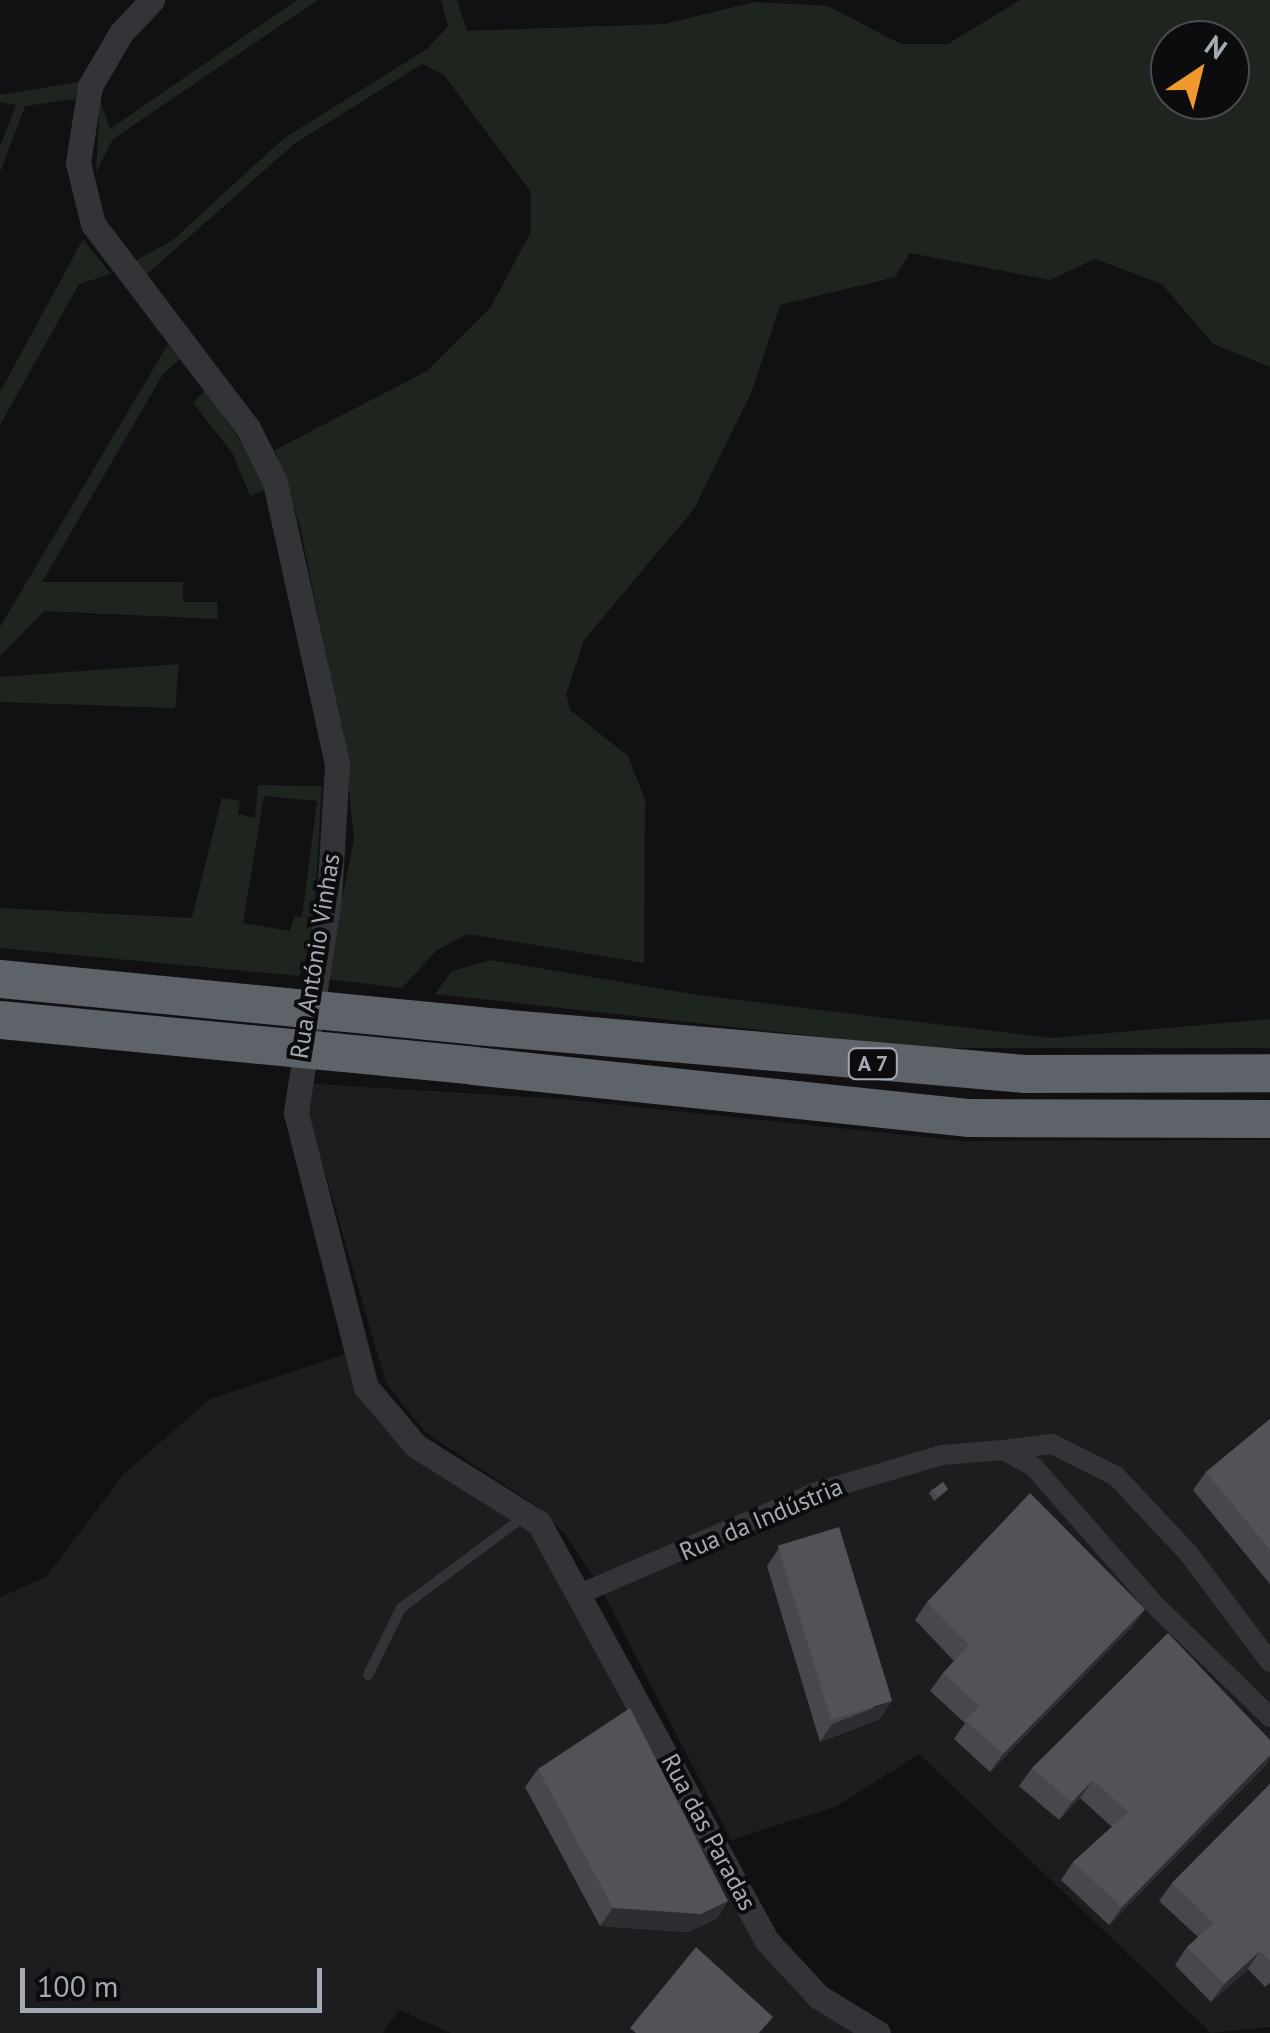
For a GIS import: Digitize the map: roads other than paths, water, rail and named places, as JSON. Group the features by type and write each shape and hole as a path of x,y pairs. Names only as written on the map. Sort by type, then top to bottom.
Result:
{"highway":[{"name":"A 7","path":"0,979 1025,1074 1270,1073"},
{"name":"A 7","path":"0,1020 969,1118 1270,1119"}],"street":[{"name":"Rua António Vinhas","path":"152,0 121,33 90,86 78,163 93,224 248,428 275,482 337,766 329,898 296,1113 366,1387 416,1446 538,1523 582,1594"},
{"name":"Rua da Indústria","path":"582,1594 817,1492 942,1455 1052,1444 1116,1476 1189,1554 1270,1662"},
{"path":"1002,1450 1033,1466 1157,1607 1270,1718"},
{"name":"Rua das Paradas","path":"582,1594 767,1942 820,1997 878,2033"}],"lane":[{"path":"368,1675 401,1608 526,1515"}]}
